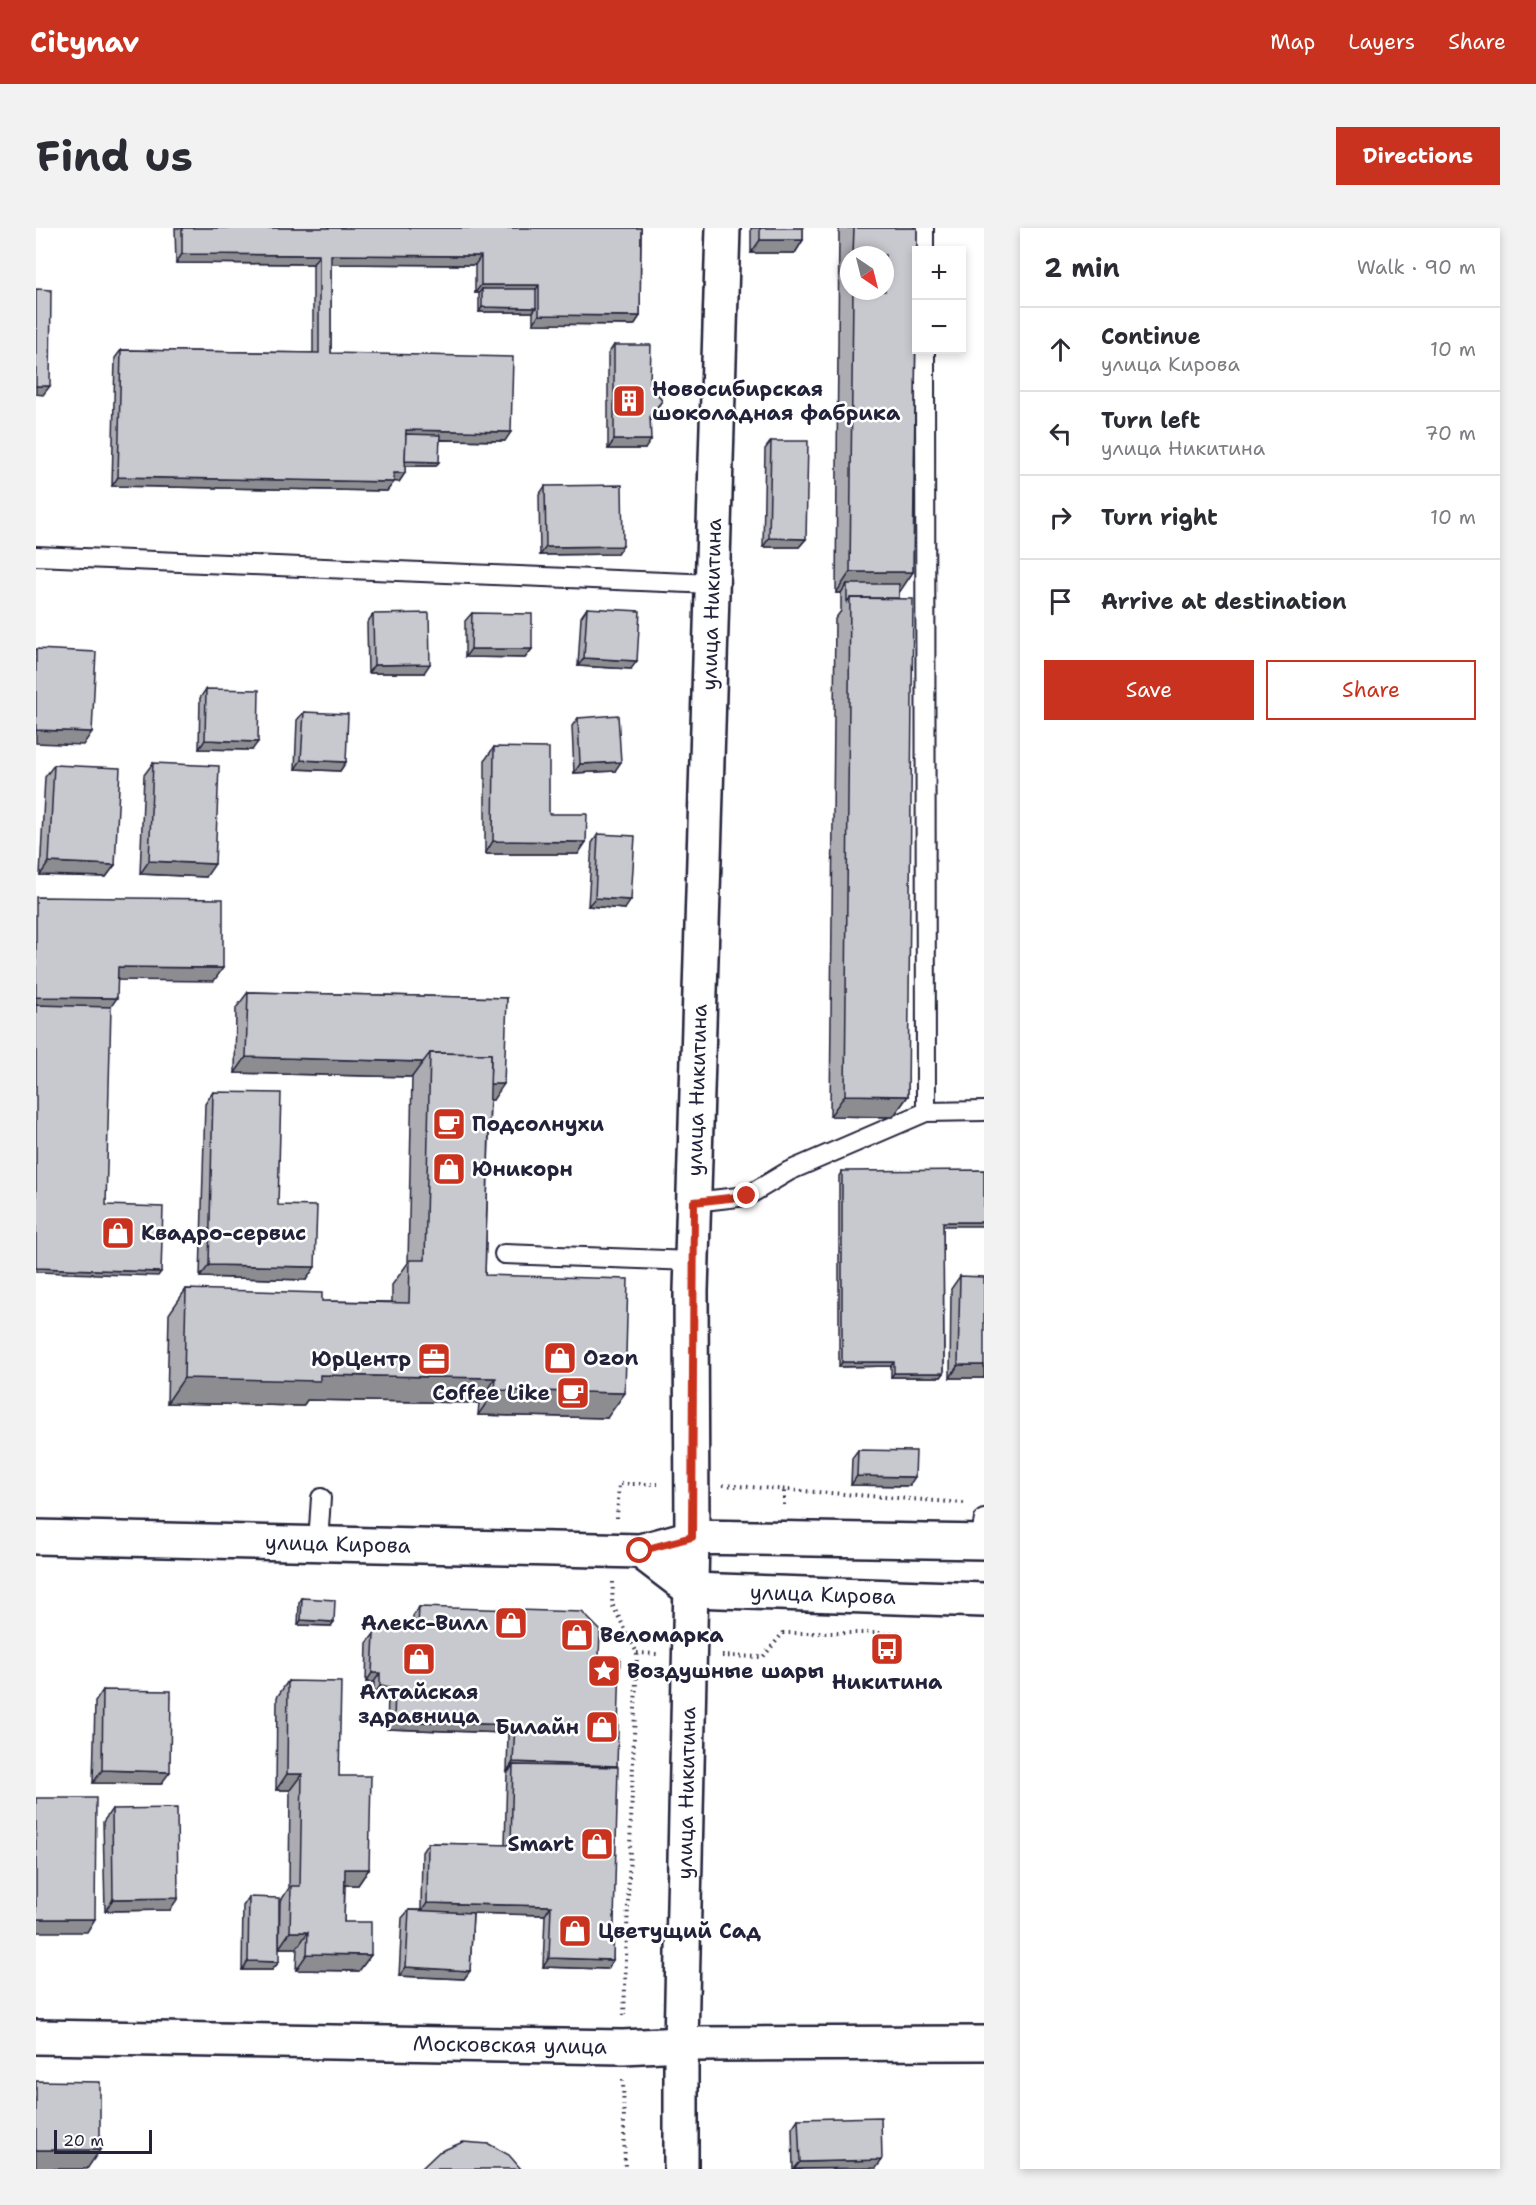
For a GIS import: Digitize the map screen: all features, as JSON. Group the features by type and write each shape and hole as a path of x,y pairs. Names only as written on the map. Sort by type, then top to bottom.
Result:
{"street":[{"name":"улица Никитина","path":"681,2169 681,2044 694,1484 692,1261 723,228"},
{"name":"улица Кирова","path":"36,1537 627,1550 692,1537 983,1534"},
{"path":"627,1550 691,1590"},
{"name":"улица Кирова","path":"691,1590 984,1600"},
{"name":"Московская улица","path":"36,2037 623,2047 681,2044 984,2043"}],"lane":[{"path":"924,228 924,246"},
{"path":"925,354 926,1112"},
{"path":"36,556 712,584"},
{"path":"694,1202 747,1196 789,1171 926,1112 984,1111"},
{"path":"504,1254 692,1261"},
{"path":"318,1542 321,1498"}],"path":[{"path":"625,2169 623,2047 637,1653 612,1604 627,1550 619,1484 694,1484 784,1488 972,1504"},
{"path":"637,1653 763,1656 783,1633 901,1633"}],"building":[{"path":"182,228 641,228 640,316 539,315 539,285 481,285 481,256 331,255 331,353 513,357 511,432 406,430 405,473 394,473 394,482 118,477 121,350 319,353 319,255 182,254"},
{"path":"760,228 803,228 803,240 760,240"},
{"path":"854,228 917,228 917,246 912,246 912,354 916,354 913,572 850,572 853,300 894,300 894,246 853,246"},
{"path":"36,289 51,290 50,386 36,386"},
{"path":"482,289 536,289 536,308 482,307"},
{"name":"Новосибирская шоколадная фабрика","path":"614,345 651,345 650,383 662,401 650,415 651,440 614,440"},
{"path":"406,434 440,435 439,462 405,461"},
{"path":"771,441 808,441 806,539 769,538"},
{"path":"622,485 623,546 546,547 545,486"},
{"path":"847,584 899,584 899,598 850,598 847,602"},
{"path":"850,598 913,599 908,1096 845,1095"},
{"path":"587,608 640,611 637,661 584,658"},
{"path":"429,613 430,664 374,665 373,614"},
{"path":"472,613 532,614 532,649 471,649"},
{"path":"36,649 96,652 92,732 36,730"},
{"path":"206,689 259,690 258,742 205,740"},
{"path":"304,712 348,714 346,762 301,760"},
{"path":"618,715 621,762 580,764 578,718"},
{"path":"494,747 549,748 549,814 587,814 586,842 493,841"},
{"path":"153,763 219,766 215,864 149,861"},
{"path":"54,765 120,768 115,865 49,862"},
{"path":"598,834 635,836 631,900 595,898"},
{"path":"36,897 223,899 223,968 118,967 117,998 36,997"},
{"path":"248,992 507,998 504,1084 490,1084 491,1054 430,1053 423,1062 246,1057"},
{"path":"36,1005 111,1007 106,1205 163,1207 161,1272 36,1268"},
{"path":"430,1053 491,1054 485,1275 628,1279 625,1393 495,1390 496,1378 320,1375 320,1381 184,1378 186,1289 322,1293 322,1301 409,1303 410,1260 425,1260"},
{"path":"213,1092 281,1093 278,1205 317,1206 315,1267 209,1265"},
{"path":"984,1170 984,1222 943,1222 944,1373 894,1373 894,1362 842,1362 842,1171"},
{"path":"960,1276 984,1277 984,1365 958,1365"},
{"path":"858,1450 916,1451 915,1477 857,1476"},
{"path":"302,1598 335,1600 334,1622 301,1620"},
{"path":"419,1607 582,1612 600,1630 599,1658 620,1659 617,1766 513,1762 515,1725 394,1721 395,1687 380,1686 380,1673 372,1673 374,1634 384,1624 418,1626"},
{"path":"288,1681 341,1682 339,1776 371,1776 369,1869 345,1869 344,1922 371,1922 371,1955 307,1954 308,1932 290,1932 291,1886 300,1886 302,1774 287,1774"},
{"path":"103,1690 171,1691 170,1772 102,1770"},
{"path":"513,1765 618,1767 613,1960 549,1958 551,1906 427,1903 428,1843 511,1845"},
{"path":"36,1798 96,1798 95,1919 36,1919"},
{"path":"177,1808 178,1898 113,1899 112,1809"},
{"path":"249,1897 279,1898 279,1962 248,1961"},
{"path":"409,1910 473,1913 470,1971 406,1967"},
{"path":"36,2081 100,2082 100,2150 36,2150"},
{"path":"881,2117 882,2160 800,2162 798,2119"},
{"path":"463,2142 489,2144 509,2155 521,2169 421,2169 439,2152"}],"place":[{"name":"Новосибирская шоколадная фабрика","path":"629,401"},
{"name":"Подсолнухи","path":"449,1124"},
{"name":"Юникорн","path":"449,1169"},
{"name":"Квадро-сервис","path":"118,1233"},
{"name":"Ozon","path":"560,1358"},
{"name":"ЮрЦентр","path":"434,1359"},
{"name":"Coffee Like","path":"573,1393"},
{"name":"Алекс-Вилл","path":"511,1623"},
{"name":"Веломарка","path":"577,1635"},
{"name":"Никитина","path":"887,1649"},
{"name":"Алтайская здравница","path":"419,1659"},
{"name":"Воздушные шары","path":"604,1671"},
{"name":"Билайн","path":"602,1727"},
{"name":"Smart","path":"597,1844"},
{"name":"Цветущий Сад","path":"575,1931"}],"route":[{"path":"640,1551 692,1537 694,1484 691,1291 694,1202 747,1196"}]}
